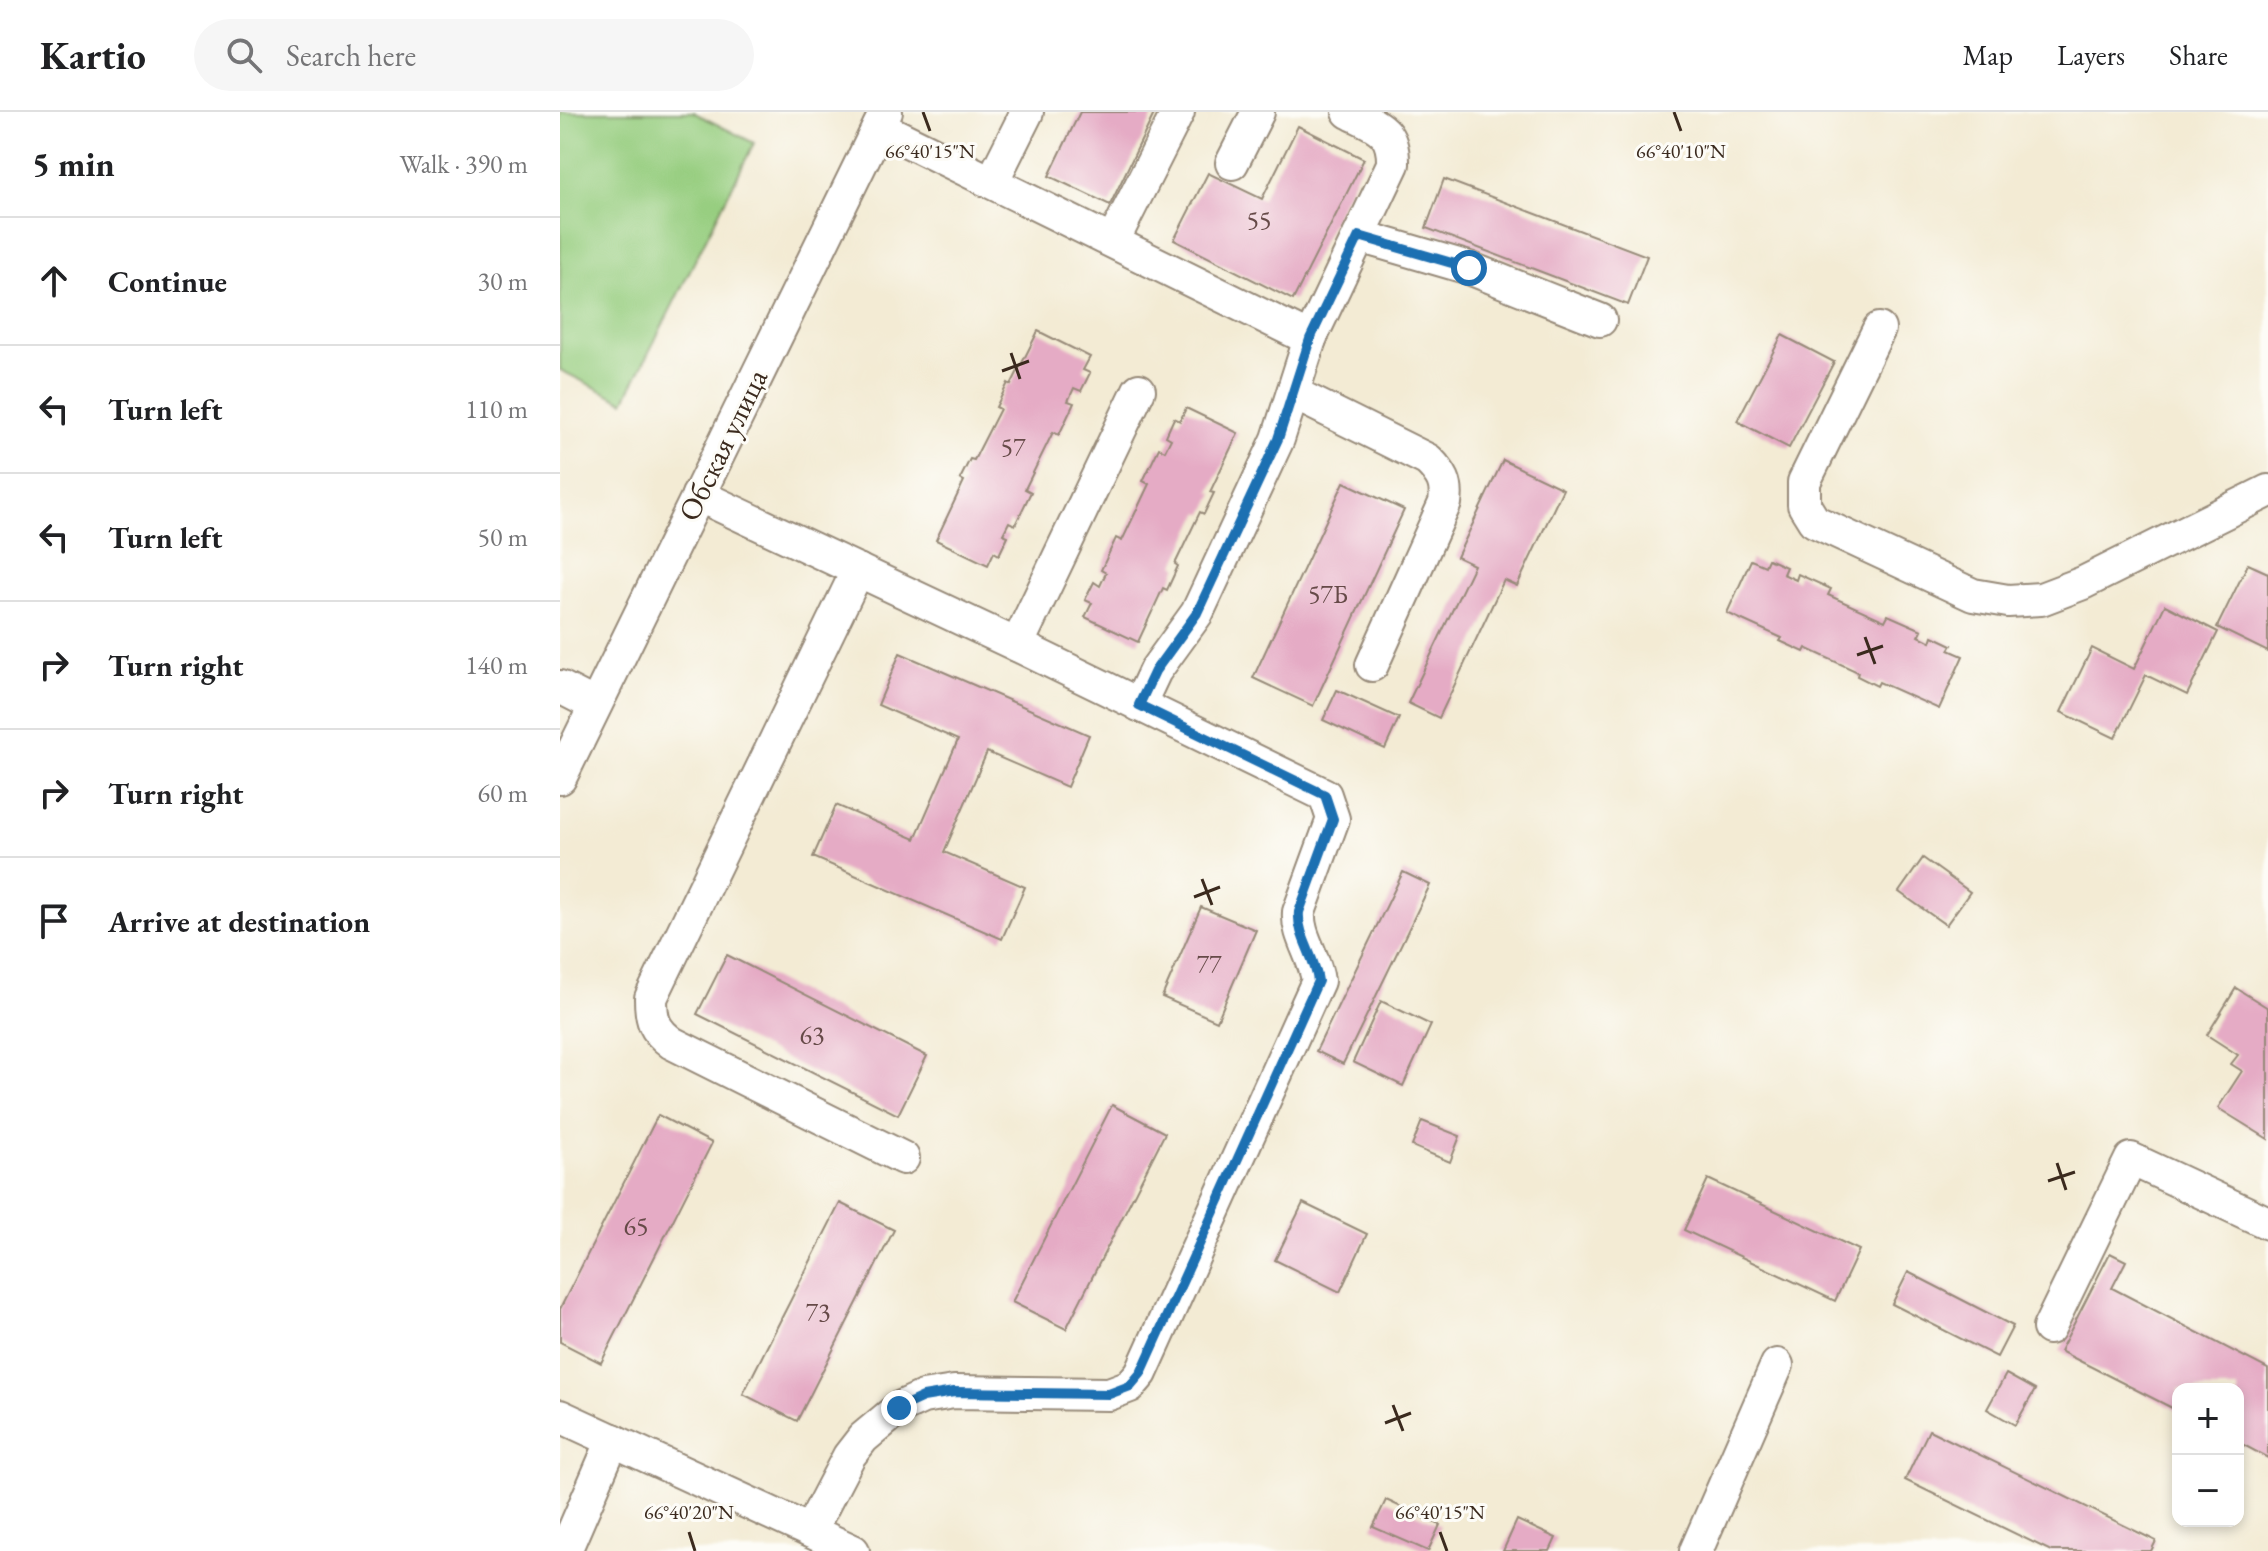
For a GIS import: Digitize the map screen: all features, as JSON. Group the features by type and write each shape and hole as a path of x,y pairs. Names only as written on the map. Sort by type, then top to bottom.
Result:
{"street":[{"path":"992,182 1027,112"},
{"path":"1113,241 1178,112"},
{"path":"1232,163 1258,112"},
{"path":"1139,705 1155,671 1197,613 1278,439 1310,339 1393,164 1393,145 1383,129 1349,112"},
{"path":"882,119 992,182 1310,339"},
{"name":"Обская улица","path":"560,778 882,119"},
{"path":"1359,236 1469,268 1600,320"},
{"path":"1879,329 1804,482 1804,505 1814,521 1973,595 2008,601 2041,599 2083,583 2268,491"},
{"path":"1017,645 1139,390"},
{"path":"1293,393 1428,460 1440,472 1447,487 1445,503 1372,665"},
{"path":"698,495 1325,795 1333,819 1299,912 1298,925 1316,965 1318,981 1141,1373 1130,1386 1109,1394 954,1392 923,1397 899,1408 863,1438 849,1456 810,1531"},
{"path":"858,570 651,998 651,1020 659,1034 672,1043 903,1158"},
{"path":"560,687 595,705"},
{"path":"2049,1328 2131,1159 2268,1223"},
{"path":"1696,1551 1777,1365"},
{"path":"560,1416 853,1551"},
{"path":"565,1551 613,1440"}],"green space":[{"path":"560,112 693,112 754,143 624,402 560,370"}],"building":[{"path":"1080,112 1155,112 1110,205 1049,176"},
{"path":"1298,126 1364,159 1293,300 1174,240 1208,173 1262,199"},
{"path":"1444,179 1647,256 1628,305 1426,228"},
{"path":"1038,331 1090,357 1083,370 1090,373 1081,391 1074,388 1068,401 1074,403 1059,435 1053,432 1025,489 1031,492 1015,525 1009,522 1003,534 1008,536 999,555 994,552 988,565 936,540 964,481 960,479 970,459 974,460 1000,409 996,407 1008,383 1011,385"},
{"path":"1782,335 1834,362 1789,448 1737,421"},
{"path":"1186,408 1238,433 1210,492 1214,493 1204,514 1200,512 1175,564 1178,566 1167,590 1163,588 1138,642 1085,617 1092,603 1085,600 1094,582 1100,586 1106,573 1101,570 1116,538 1122,541 1149,484 1143,481 1159,448 1165,451 1171,439 1166,436 1174,418 1180,421"},
{"path":"1503,460 1563,489 1517,586 1504,580 1439,718 1408,703 1474,565 1457,557"},
{"path":"1344,482 1404,510 1313,706 1253,678"},
{"path":"1768,559 1786,567 1783,574 1796,580 1798,574 1831,589 1828,595 1885,621 1888,615 1922,630 1919,636 1931,642 1933,636 1952,645 1949,650 1963,656 1939,709 1879,682 1877,686 1857,676 1858,672 1806,648 1804,652 1780,641 1782,638 1727,613 1751,560 1765,566"},
{"path":"2248,564 2268,573 2268,652 2217,627"},
{"path":"2165,605 2218,632 2187,695 2146,675 2115,738 2061,712 2092,648 2134,669"},
{"path":"900,653 1089,735 1067,787 987,752 944,852 1025,887 1002,939 813,857 836,805 915,839 958,740 878,705"},
{"path":"1337,690 1399,718 1385,749 1323,720"},
{"path":"1923,858 1970,892 1946,925 1899,892"},
{"path":"1403,872 1430,885 1343,1064 1316,1051"},
{"path":"1201,907 1256,930 1217,1021 1162,997"},
{"path":"727,955 927,1056 898,1115 697,1014"},
{"path":"2236,988 2268,1008 2268,1139 2218,1108 2242,1071 2231,1064 2238,1055 2207,1035"},
{"path":"1381,1001 1431,1025 1403,1086 1353,1062"},
{"path":"1112,1105 1165,1133 1066,1329 1012,1302"},
{"path":"658,1115 712,1143 601,1363 560,1342 560,1309"},
{"path":"1422,1121 1460,1136 1450,1162 1412,1146"},
{"path":"1708,1179 1859,1250 1835,1301 1684,1230"},
{"path":"840,1203 894,1230 797,1421 743,1394"},
{"path":"1303,1203 1367,1234 1340,1292 1275,1260"},
{"path":"2110,1253 2126,1261 2112,1288 2268,1369 2268,1458 2244,1445 2244,1383 2172,1383 2172,1408 2060,1351"},
{"path":"1908,1272 2013,1326 1997,1357 1892,1304"},
{"path":"2006,1374 2035,1390 2015,1425 1987,1409"},
{"path":"1929,1430 2156,1541 2151,1551 2051,1551 1905,1480"},
{"path":"1386,1500 1440,1525 1428,1551 1373,1527"},
{"path":"1517,1520 1556,1538 1550,1551 1503,1551"}],"route":[{"path":"899,1408 923,1397 954,1392 1109,1394 1130,1386 1141,1373 1318,981 1316,965 1298,925 1299,912 1333,819 1325,795 1139,705 1155,671 1197,613 1278,439 1310,339 1359,236 1469,268"}]}
